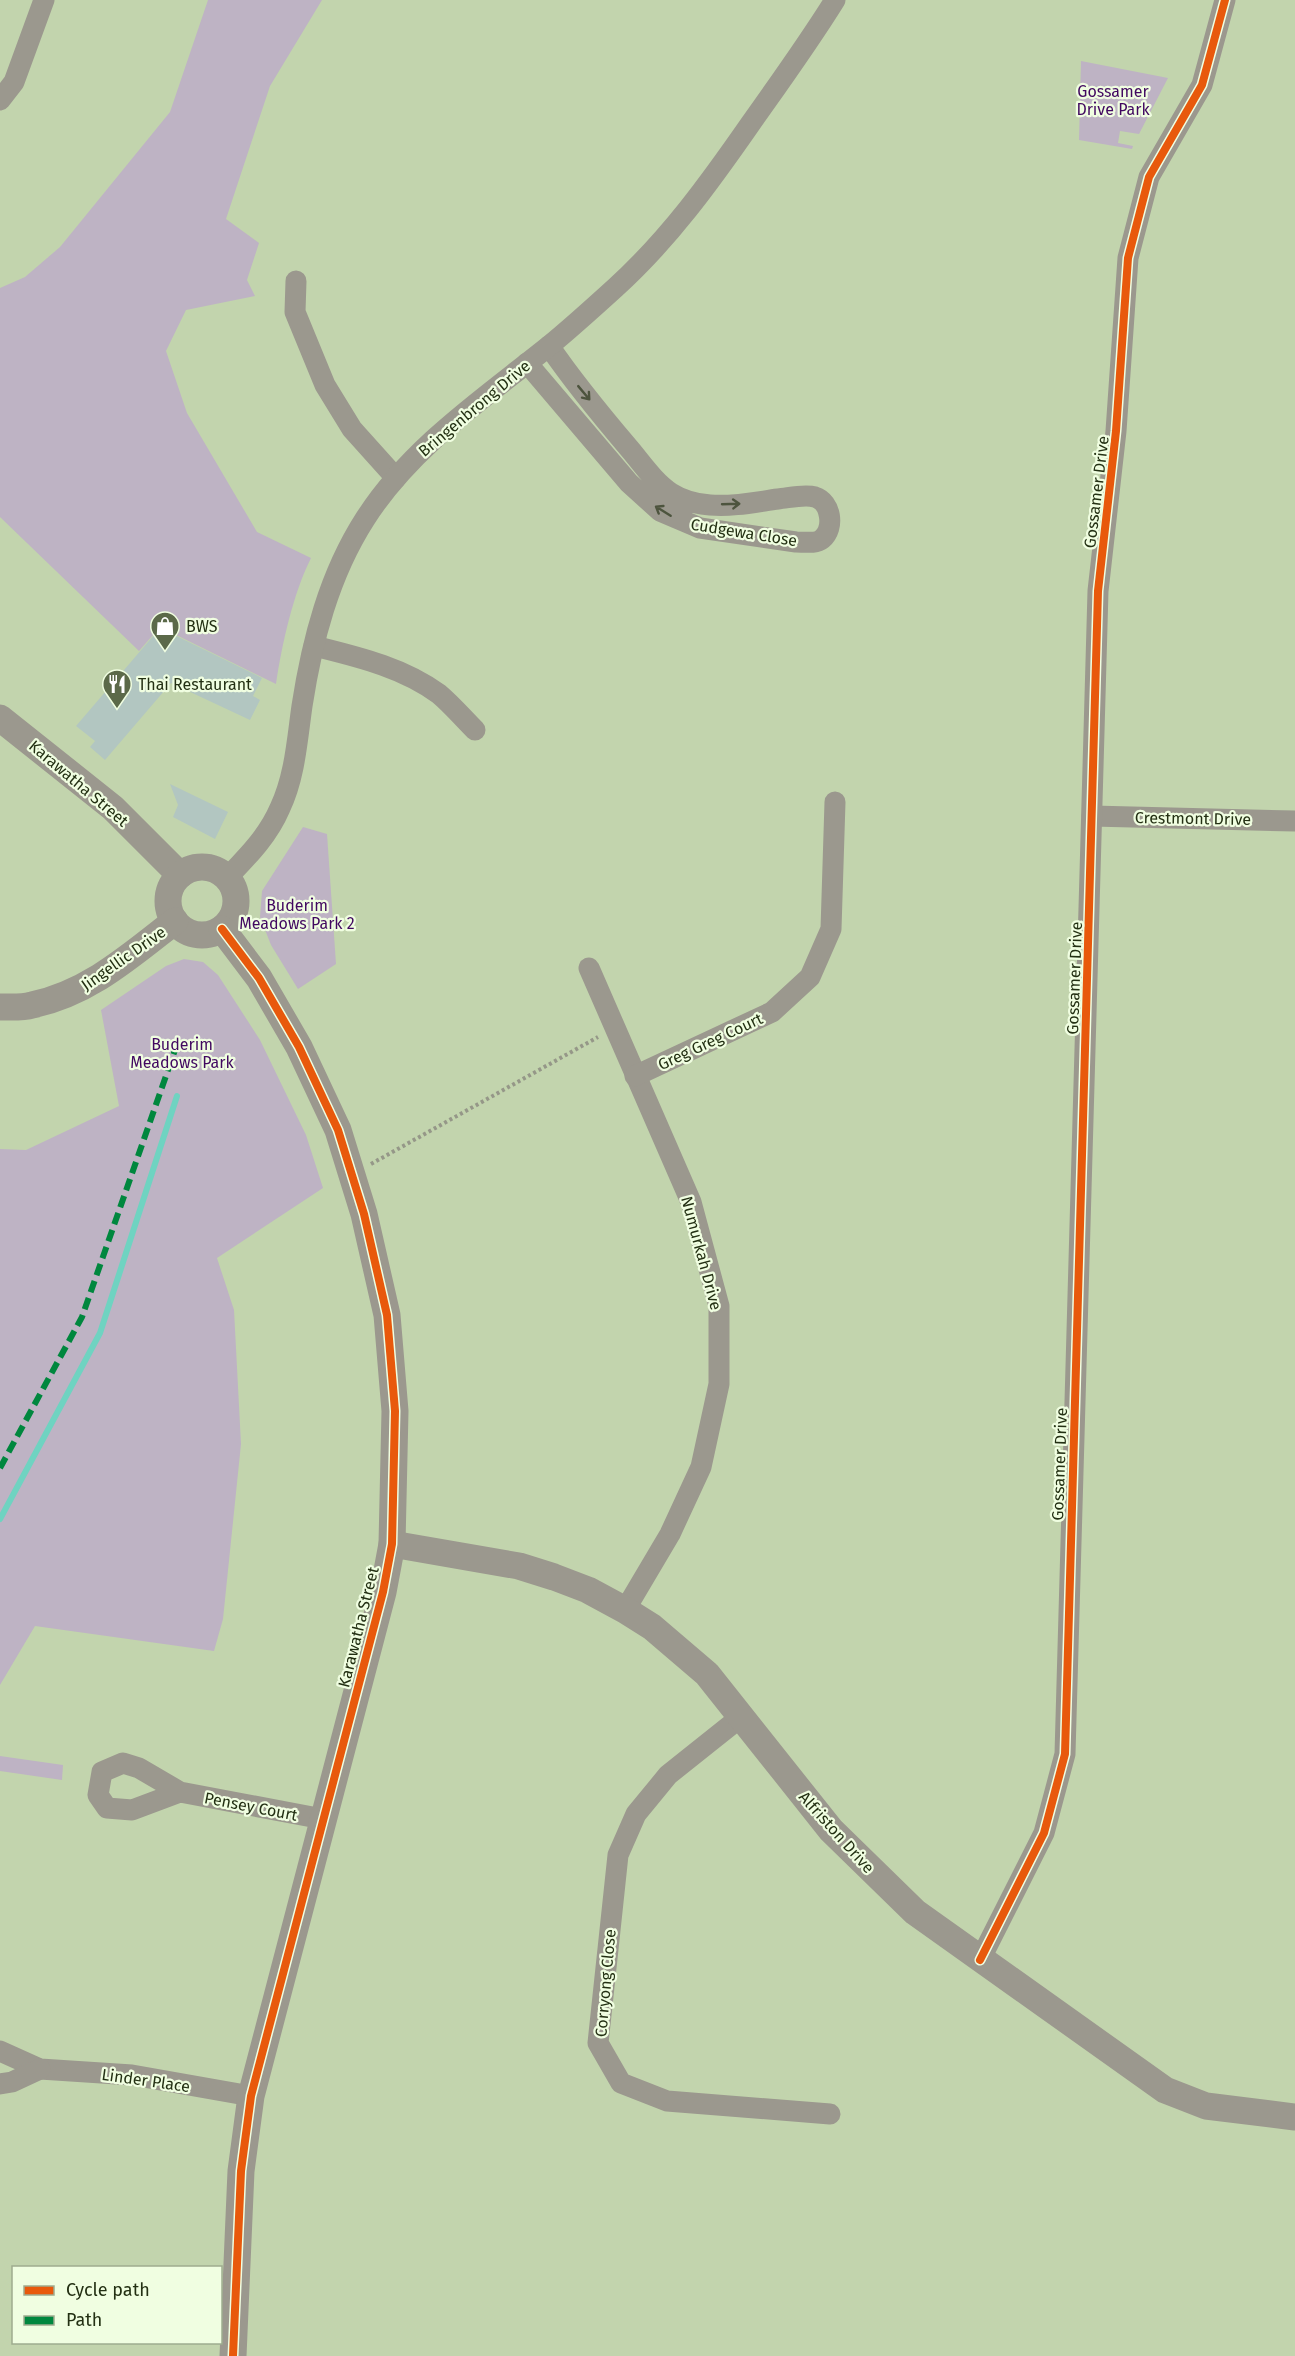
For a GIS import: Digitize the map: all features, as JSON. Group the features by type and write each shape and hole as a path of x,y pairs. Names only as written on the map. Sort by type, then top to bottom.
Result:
{"street":[{"path":"0,100 14,82 44,0"},
{"name":"Bringenbrong Drive","path":"227,878 258,846 280,808 294,770 303,704 314,646 326,601 342,562 364,521 396,478 428,443 549,346 617,287 666,239 698,200 835,0"},
{"name":"Gossamer Drive","path":"980,1960 1044,1833 1065,1754 1098,591 1116,431 1128,258 1149,177 1202,85 1225,0"},
{"path":"296,280 295,312 325,385 352,429 396,478"},
{"name":"Cudgewa Close","path":"527,363 629,483 660,510 700,528 796,542 822,540 829,530 830,518 826,506 816,498 711,505 693,502 671,493 654,478 570,377 549,346"},
{"path":"314,646 384,665 411,677 439,695 475,730"},
{"name":"Karawatha Street","path":"0,718 113,808 180,875"},
{"name":"Greg Greg Court","path":"635,1076 772,1012 810,977 831,929 835,802"},
{"name":"Crestmont Drive","path":"1092,816 1295,821"},
{"path":"209,868 227,878 234,888 235,910 230,921 222,929 213,934 192,934 175,921 168,903 169,892 180,875 189,870 209,868"},
{"name":"Jingellic Drive","path":"0,1007 30,1006 85,987 175,921"},
{"name":"Karawatha Street","path":"222,929 259,978 299,1047 338,1130 364,1214 387,1315 394,1411 392,1544 383,1592 251,2096 241,2171 233,2356"},
{"name":"Numurkah Drive","path":"590,968 691,1202 719,1306 719,1384 701,1467 670,1534 625,1610"},
{"name":"Alfriston Drive","path":"392,1544 519,1566 588,1590 652,1627 707,1674 831,1830 915,1912 1165,2090 1206,2106 1295,2117"},
{"name":"Corryong Close","path":"742,1716 668,1774 636,1814 618,1855 598,2043 621,2083 667,2101 830,2114"},
{"name":"Pensey Court","path":"180,1792 323,1819"},
{"name":"Linder Place","path":"0,2051 40,2069 132,2075 251,2096"},
{"name":"Linder Place","path":"0,2084 12,2082 40,2069"}],"path":[{"path":"370,1164 614,1028"}],"green space":[{"path":"208,0 322,0 270,86 226,219 259,243 247,280 255,296 186,310 166,351 187,413 257,532 311,558 289,620 276,684 160,627 139,651 0,517 0,288 25,277 60,247 170,112"},
{"name":"Gossamer Drive Park","path":"1081,61 1168,78 1139,134 1120,131 1118,143 1133,146 1132,149 1079,140"},
{"name":"Buderim Meadows Park 2","path":"303,827 327,834 336,964 298,989 271,945 260,917 262,891"},
{"name":"Buderim Meadows Park","path":"184,959 203,962 218,975 260,1040 306,1135 323,1188 217,1258 234,1310 241,1444 223,1619 214,1651 35,1626 0,1685 0,1149 26,1150 119,1106 101,1010 166,966"},
{"path":"0,1756 63,1765 62,1780 0,1771"}],"building":[{"path":"160,628 262,678 253,696 260,700 250,720 171,683 105,760 90,747 95,741 76,726"},
{"path":"170,784 228,812 215,839 173,817 178,805"}],"waterway":[{"path":"0,1519 100,1333 177,1096"}],"marked path":[{"path":"0,1468 82,1317 175,1050"}],"cycle path":[{"path":"980,1960 1044,1833 1065,1754 1098,591 1116,431 1128,258 1149,177 1202,85 1225,0"},
{"path":"222,929 259,978 299,1047 338,1130 364,1214 387,1315 395,1411 392,1544 383,1592 251,2096 241,2171 233,2356"}],"place":[{"name":"BWS","path":"165,652"},
{"name":"Thai Restaurant","path":"117,710"}]}
